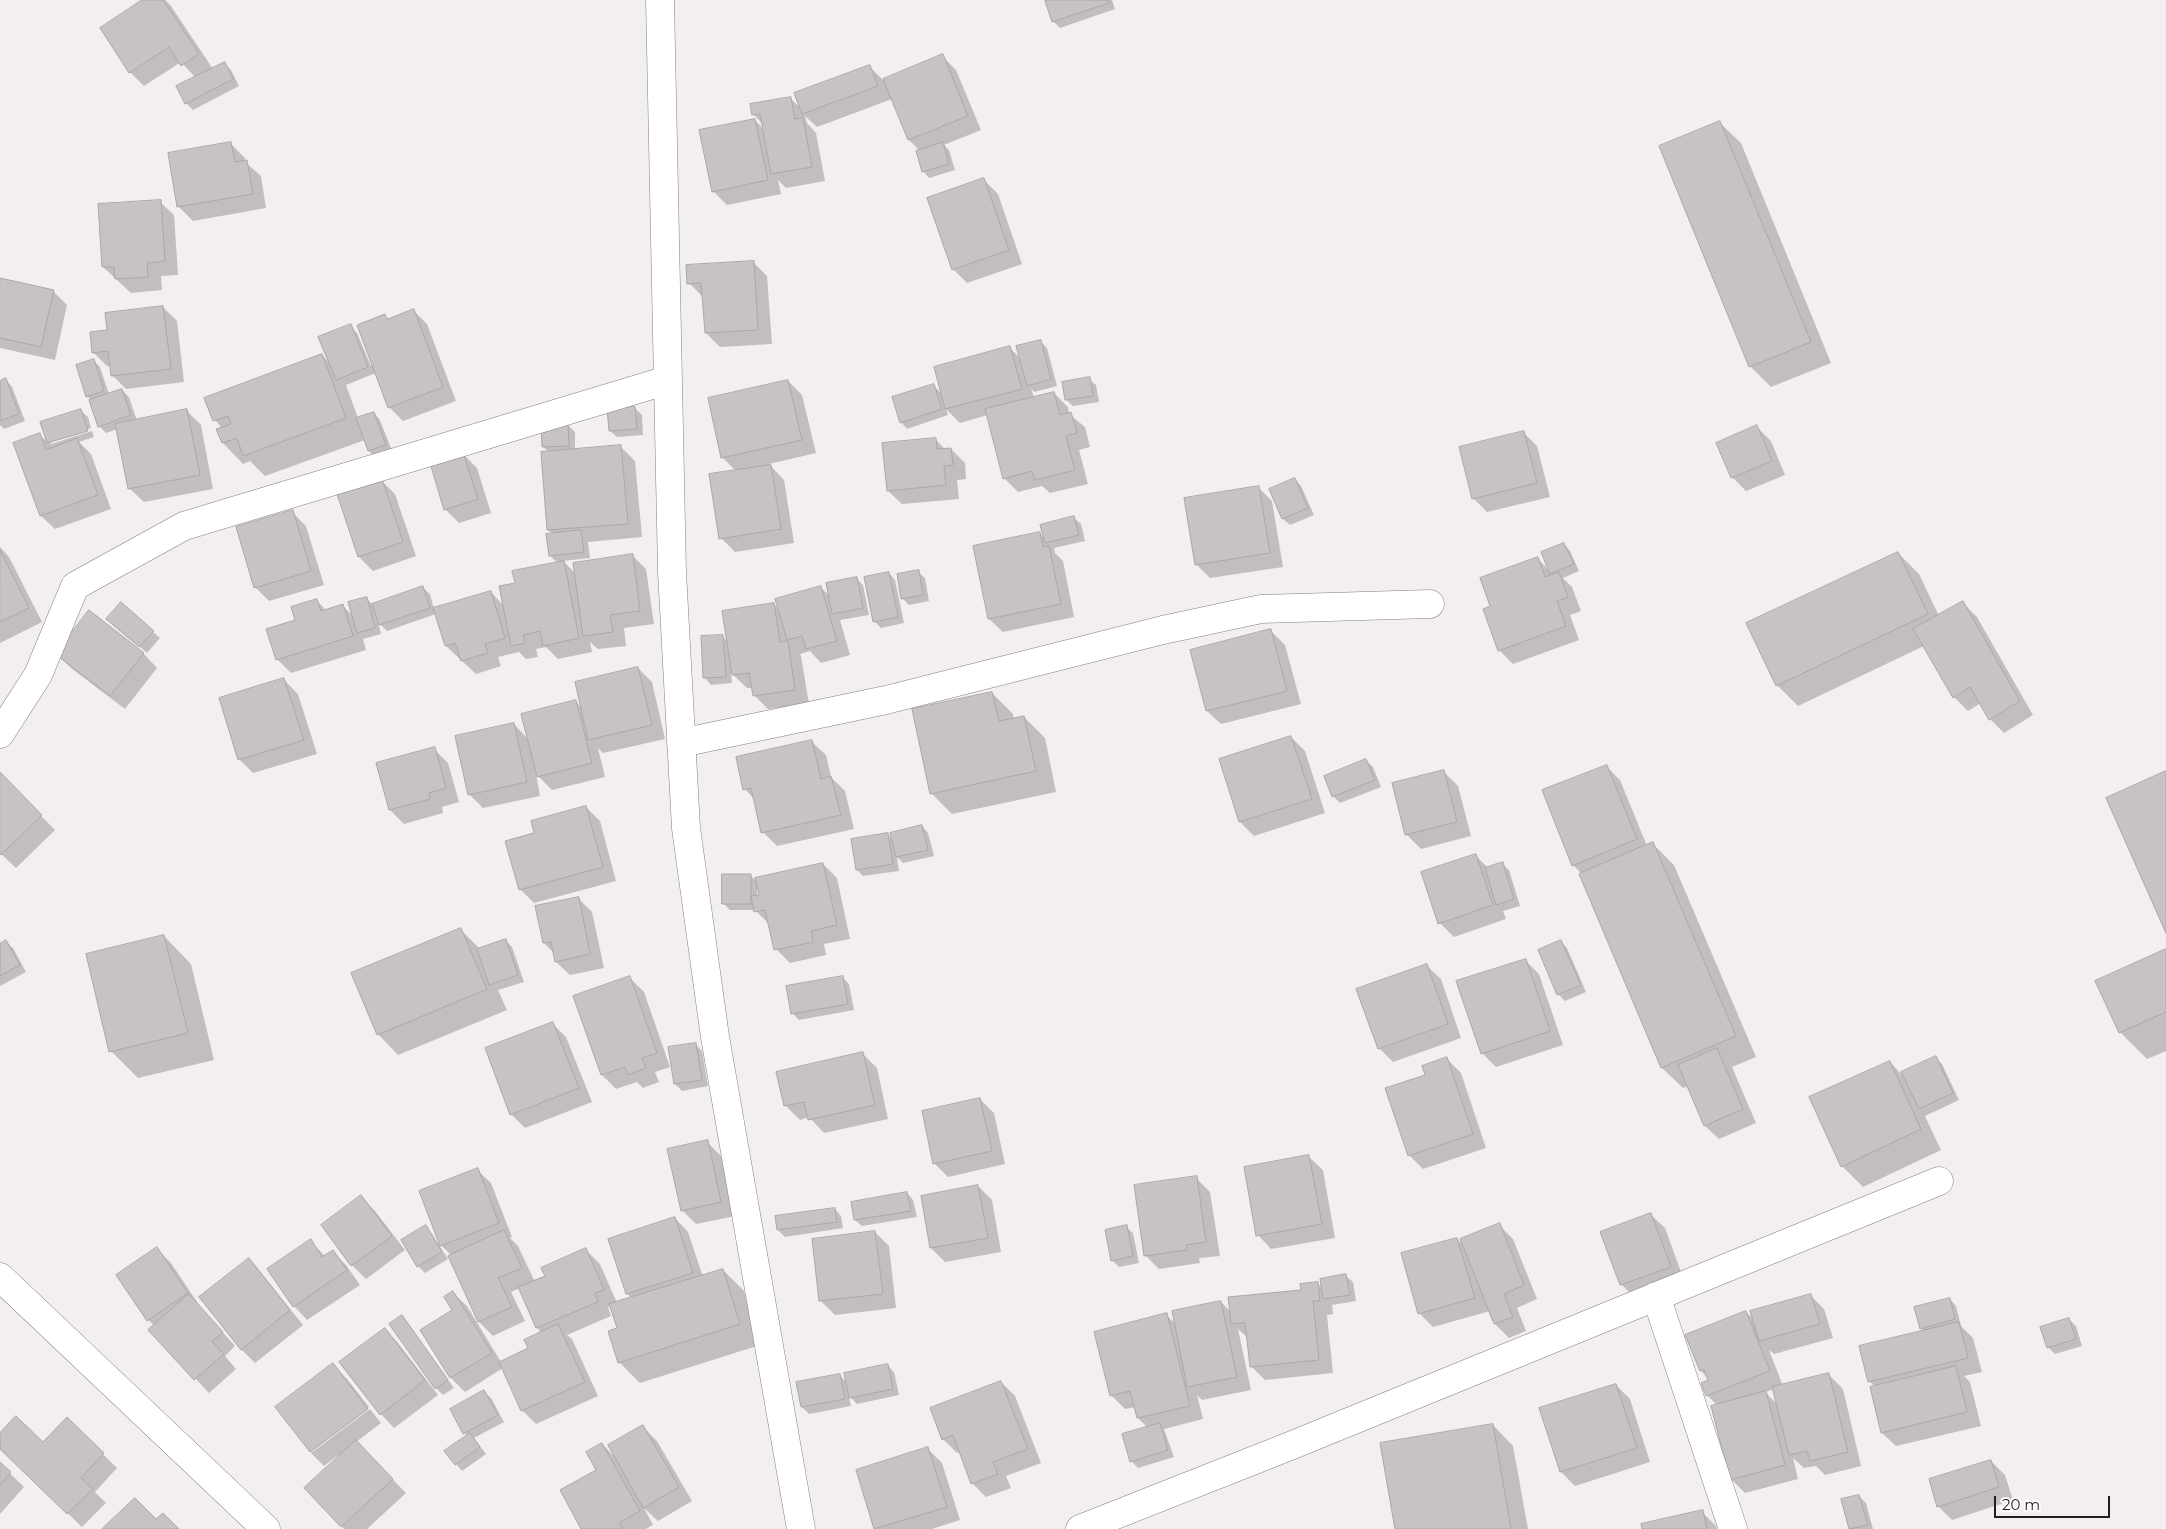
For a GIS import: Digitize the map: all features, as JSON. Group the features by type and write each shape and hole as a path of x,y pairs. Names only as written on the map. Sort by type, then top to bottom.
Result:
{"street":[{"path":"660,0 672,572 686,828 715,1037 801,1529"},
{"path":"0,734 38,675 75,586 184,526 668,380"},
{"path":"681,743 886,700 1163,630 1261,610 1430,604"},
{"path":"1080,1529 1290,1446 1939,1181"},
{"path":"0,1277 266,1529"},
{"path":"1656,1296 1733,1529"}],"building":[{"path":"142,0 163,0 199,54 181,66 169,47 129,73 100,28"},
{"path":"1108,0 1109,3 1052,22 1045,1"},
{"path":"943,54 968,116 908,140 883,79"},
{"path":"225,62 233,79 185,104 176,86"},
{"path":"870,65 878,86 802,114 794,93"},
{"path":"791,97 795,119 803,118 812,167 771,174 760,114 752,115 750,104"},
{"path":"755,119 768,180 712,192 699,130"},
{"path":"1720,121 1811,342 1749,367 1659,146"},
{"path":"231,142 235,162 247,160 253,194 177,207 168,153"},
{"path":"943,142 949,164 922,172 916,151"},
{"path":"984,178 1009,250 952,270 927,198"},
{"path":"161,200 165,261 147,263 148,277 115,279 114,267 102,267 98,204"},
{"path":"754,261 758,330 705,333 701,283 687,284 686,265"},
{"path":"0,278 54,290 41,347 0,338"},
{"path":"163,306 171,369 111,376 108,351 92,353 90,332 107,330 105,313"},
{"path":"414,309 443,387 388,408 357,325 385,314 387,319"},
{"path":"351,324 368,367 336,380 318,337"},
{"path":"1041,340 1051,379 1027,386 1016,346"},
{"path":"1010,346 1022,389 945,409 934,367"},
{"path":"322,354 346,418 243,456 237,438 222,443 216,429 231,424 228,416 213,421 204,398"},
{"path":"94,359 104,391 86,397 76,365"},
{"path":"1090,377 1093,396 1065,400 1062,382"},
{"path":"6,378 19,414 0,421 0,381"},
{"path":"788,380 802,440 721,458 708,398"},
{"path":"934,384 942,409 900,423 892,397"},
{"path":"122,389 131,415 98,427 89,400"},
{"path":"1054,392 1060,415 1071,412 1077,433 1066,436 1075,470 1035,480 1032,471 1003,479 985,409"},
{"path":"635,407 637,429 609,431 607,409"},
{"path":"81,409 88,431 47,443 40,422"},
{"path":"187,409 200,475 128,489 115,424"},
{"path":"374,412 386,445 368,451 356,418"},
{"path":"568,424 569,446 542,447 541,425"},
{"path":"1757,425 1772,461 1731,478 1716,443"},
{"path":"1524,431 1537,483 1472,499 1459,447"},
{"path":"40,433 46,450 77,438 98,495 40,516 13,443"},
{"path":"936,438 937,449 951,448 953,465 944,466 946,485 887,491 882,443"},
{"path":"621,445 628,524 547,530 541,452"},
{"path":"463,452 478,499 444,510 430,463"},
{"path":"771,465 781,529 719,539 709,474"},
{"path":"1295,478 1308,508 1282,519 1269,489"},
{"path":"382,479 403,542 358,557 337,494"},
{"path":"1259,486 1270,553 1195,565 1184,498"},
{"path":"293,510 311,571 254,588 236,527"},
{"path":"1074,516 1079,535 1045,543 1040,525"},
{"path":"581,530 584,552 549,556 546,534"},
{"path":"1040,532 1043,547 1049,546 1061,604 988,619 973,546"},
{"path":"1564,543 1574,564 1550,574 1541,552"},
{"path":"0,550 29,608 0,622"},
{"path":"1898,552 1928,614 1776,686 1746,623"},
{"path":"633,554 640,611 610,615 613,632 583,636 573,563"},
{"path":"1538,557 1545,577 1559,572 1568,597 1557,601 1566,626 1498,651 1483,609 1490,606 1480,578"},
{"path":"564,561 579,638 543,646 540,631 523,635 525,643 511,646 499,586 515,583 512,571"},
{"path":"919,570 923,595 901,599 897,574"},
{"path":"889,572 898,617 873,622 864,577"},
{"path":"857,577 863,608 832,614 826,583"},
{"path":"423,586 430,608 379,625 372,604"},
{"path":"821,586 837,641 806,649 802,636 787,640 775,599"},
{"path":"491,591 505,638 485,644 488,653 461,661 455,643 445,646 433,608"},
{"path":"367,597 375,628 357,633 348,602"},
{"path":"317,599 321,611 343,604 353,636 276,660 266,629 295,620 291,607"},
{"path":"1963,601 2020,701 1989,720 1970,687 1953,698 1913,629"},
{"path":"121,602 154,631 139,647 106,619"},
{"path":"774,603 780,642 788,641 795,690 753,696 749,673 732,675 722,611"},
{"path":"89,610 144,653 110,696 55,654"},
{"path":"1271,629 1287,691 1206,711 1190,650"},
{"path":"723,635 726,677 703,678 701,636"},
{"path":"638,667 652,725 588,740 575,682"},
{"path":"284,678 304,740 238,760 219,698"},
{"path":"992,692 999,721 1024,716 1036,771 930,794 912,709"},
{"path":"576,700 592,763 537,777 521,714"},
{"path":"514,723 527,782 468,795 455,736"},
{"path":"1291,736 1312,799 1239,822 1219,759"},
{"path":"812,740 821,779 831,776 841,815 761,833 751,788 743,790 736,757"},
{"path":"435,747 446,788 429,793 430,799 389,810 376,763"},
{"path":"1366,759 1375,780 1332,797 1324,776"},
{"path":"1607,765 1637,839 1572,866 1542,790"},
{"path":"1444,770 1457,822 1405,835 1392,783"},
{"path":"2166,771 2166,933 2106,798"},
{"path":"0,772 42,815 1,855 0,854"},
{"path":"586,806 603,867 519,890 505,841 534,833 531,821"},
{"path":"922,825 928,850 896,857 890,833"},
{"path":"888,833 893,864 856,870 851,839"},
{"path":"1653,842 1736,1036 1661,1068 1579,874"},
{"path":"1476,854 1493,905 1438,924 1421,872"},
{"path":"1503,862 1514,899 1496,905 1485,868"},
{"path":"823,863 837,925 811,931 813,942 774,950 765,910 754,912 751,896 759,895 755,878"},
{"path":"722,874 751,874 751,904 722,904"},
{"path":"579,897 590,954 555,962 551,942 543,943 535,906"},
{"path":"461,928 487,989 377,1035 351,973"},
{"path":"164,935 188,1033 109,1052 86,954"},
{"path":"506,939 518,975 489,985 477,949"},
{"path":"6,940 20,965 0,976 0,944"},
{"path":"1561,940 1581,985 1557,995 1538,950"},
{"path":"2166,949 2166,1012 2119,1033 2095,981"},
{"path":"1526,959 1550,1031 1481,1054 1456,981"},
{"path":"1427,964 1448,1024 1378,1049 1356,989"},
{"path":"630,976 657,1053 642,1058 646,1068 628,1075 625,1067 601,1075 573,996"},
{"path":"843,976 848,1004 791,1014 786,986"},
{"path":"553,1022 579,1088 510,1115 485,1048"},
{"path":"696,1043 702,1080 674,1084 668,1047"},
{"path":"1717,1048 1743,1109 1704,1126 1678,1065"},
{"path":"863,1052 875,1105 808,1120 804,1102 784,1106 776,1072"},
{"path":"1936,1056 1953,1093 1919,1109 1901,1072"},
{"path":"1447,1057 1473,1134 1408,1156 1385,1088 1425,1075 1422,1066"},
{"path":"1890,1061 1921,1129 1841,1167 1809,1097"},
{"path":"980,1098 992,1151 933,1164 922,1111"},
{"path":"708,1140 721,1202 681,1211 667,1149"},
{"path":"1309,1155 1322,1224 1256,1236 1244,1167"},
{"path":"478,1168 499,1223 440,1246 419,1191"},
{"path":"1197,1176 1206,1242 1186,1245 1187,1250 1144,1256 1134,1185"},
{"path":"978,1185 988,1238 930,1248 921,1196"},
{"path":"907,1192 911,1211 854,1220 851,1202"},
{"path":"361,1195 392,1236 351,1266 321,1225"},
{"path":"835,1208 837,1222 777,1230 775,1216"},
{"path":"1651,1213 1671,1267 1620,1285 1600,1232"},
{"path":"675,1217 693,1273 626,1294 608,1239"},
{"path":"1500,1223 1524,1285 1504,1294 1513,1317 1494,1324 1460,1239"},
{"path":"426,1225 442,1252 417,1267 401,1240"},
{"path":"1127,1225 1133,1256 1111,1261 1105,1230"},
{"path":"504,1230 522,1268 498,1278 512,1307 478,1322 448,1256"},
{"path":"875,1231 883,1294 819,1301 812,1239"},
{"path":"1457,1238 1475,1298 1418,1314 1401,1253"},
{"path":"311,1239 322,1257 333,1250 347,1270 293,1307 267,1269"},
{"path":"157,1247 188,1293 147,1321 116,1275"},
{"path":"586,1248 604,1290 595,1293 598,1302 536,1328 518,1287 545,1276 541,1268"},
{"path":"249,1258 290,1310 241,1350 199,1297"},
{"path":"723,1269 740,1324 618,1363 608,1331 617,1328 609,1304"},
{"path":"1346,1274 1350,1295 1323,1299 1320,1279"},
{"path":"1318,1282 1320,1301 1313,1301 1319,1360 1250,1367 1245,1323 1231,1324 1228,1297 1301,1290 1300,1284"},
{"path":"453,1291 492,1353 450,1378 420,1330 452,1310 444,1297"},
{"path":"189,1294 223,1332 212,1341 224,1354 194,1380 148,1330"},
{"path":"1811,1294 1820,1324 1759,1341 1750,1311"},
{"path":"1950,1298 1955,1319 1920,1329 1914,1307"},
{"path":"1221,1301 1237,1377 1187,1387 1172,1311"},
{"path":"1746,1311 1770,1371 1706,1396 1701,1383 1708,1380 1704,1369 1700,1371 1685,1335"},
{"path":"1167,1313 1190,1406 1137,1418 1130,1391 1110,1396 1094,1332"},
{"path":"402,1315 448,1380 435,1389 389,1324"},
{"path":"2069,1318 2076,1339 2047,1348 2040,1327"},
{"path":"1959,1322 1968,1358 1868,1382 1859,1346"},
{"path":"558,1324 585,1382 521,1411 499,1362 528,1348 524,1340"},
{"path":"385,1328 425,1380 380,1415 339,1362"},
{"path":"333,1363 368,1409 310,1452 275,1407"},
{"path":"888,1364 893,1389 849,1398 844,1373"},
{"path":"1956,1366 1967,1412 1881,1433 1870,1387"},
{"path":"1829,1373 1848,1452 1810,1461 1807,1451 1789,1455 1772,1387"},
{"path":"840,1374 845,1399 801,1407 796,1382"},
{"path":"1001,1381 1028,1449 993,1462 998,1474 971,1484 953,1435 942,1440 930,1408"},
{"path":"1616,1384 1637,1448 1560,1472 1539,1408"},
{"path":"484,1390 498,1415 463,1434 450,1409"},
{"path":"1766,1391 1785,1465 1730,1480 1711,1406"},
{"path":"16,1416 43,1442 67,1417 104,1453 81,1478 93,1489 67,1514 0,1449 0,1433"},
{"path":"1160,1423 1168,1450 1130,1462 1122,1434"},
{"path":"1493,1424 1511,1529 1395,1529 1380,1443"},
{"path":"643,1425 679,1487 643,1508 608,1445"},
{"path":"470,1433 480,1447 455,1465 444,1451"},
{"path":"356,1440 393,1479 341,1527 304,1488"},
{"path":"602,1443 640,1511 619,1523 623,1529 581,1529 560,1490 596,1470 586,1452"},
{"path":"928,1447 947,1507 874,1529 856,1470"},
{"path":"1991,1460 1999,1487 1937,1507 1929,1479"},
{"path":"0,1462 11,1472 0,1485"},
{"path":"1859,1495 1868,1525 1849,1529 1841,1499"},
{"path":"135,1498 156,1519 163,1513 179,1529 102,1529"},
{"path":"1703,1510 1707,1529 1642,1529 1641,1524"}]}
